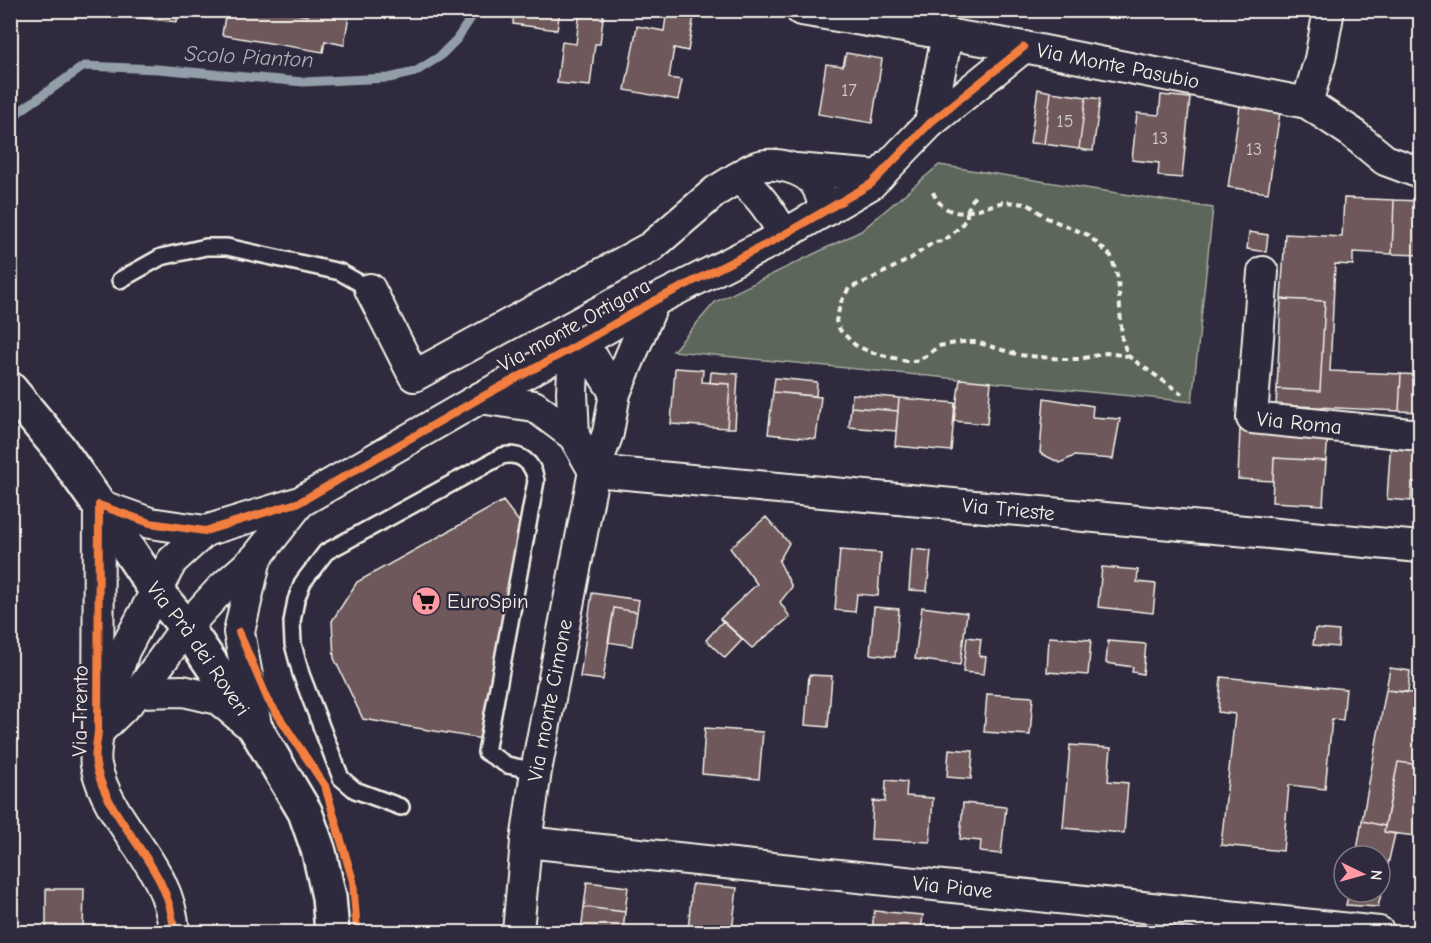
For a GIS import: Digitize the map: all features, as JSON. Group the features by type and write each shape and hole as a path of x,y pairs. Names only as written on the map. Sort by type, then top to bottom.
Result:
{"main road":[{"name":"Via Prà dei Roveri","path":"10,389 58,447 157,592 186,627 257,731 305,812 319,852 332,933"}],"street":[{"path":"1308,103 1320,59 1329,10"},
{"name":"Via Monte Pasubio","path":"816,12 1024,47 1308,103 1351,132 1385,160 1420,173"},
{"path":"930,123 947,34"},
{"name":"Via monte Ortigara","path":"99,505 150,523 205,531 300,502 654,301 749,253 871,184 930,123 1024,47"},
{"path":"370,289 414,376 651,247 707,198 742,181 755,167 771,166 826,173 879,176"},
{"path":"796,169 818,186 826,210"},
{"path":"742,181 765,203 784,234"},
{"path":"742,181 753,208 753,232 749,253"},
{"name":"Via Roma","path":"1263,272 1252,418 1420,435"},
{"name":"Via monte Cimone","path":"518,933 526,842 536,771 594,471 608,433 615,393 654,301"},
{"path":"574,436 572,392 574,347 593,358 615,393"},
{"path":"480,398 534,405 574,436 594,471"},
{"name":"Via Trieste","path":"594,471 1420,547"},
{"name":"Via monte Ortigara","path":"186,627 220,590 256,558 300,502"},
{"name":"Via Trento","path":"99,505 96,763 107,797 155,870 167,894 174,933"},
{"name":"Via monte Ortigara","path":"157,592 172,561 205,531"},
{"name":"Via monte Ortigara","path":"256,558 239,632 257,731"},
{"name":"Via Trento","path":"98,732 124,651 157,592"},
{"name":"Via Trento","path":"98,732 139,692 186,627"},
{"path":"139,692 183,691 218,699 257,731"},
{"name":"Via Piave","path":"526,842 1379,933"}],"lane":[{"path":"120,280 161,257 206,247 227,248 340,272 370,289"},
{"path":"401,807 355,790 341,778 301,674 293,644 292,622 296,600 303,582 326,552 502,456 510,454 519,456 531,465 536,481 486,752 507,765 536,771"}],"path":[{"path":"933,192 940,205 958,213 1004,202 1015,201 1029,204 1047,218 1088,235 1111,256 1118,278 1122,339 1128,356"},
{"path":"976,193 967,217 961,226 944,241 934,242 910,259 849,288 841,302 836,321 840,330 855,345 870,352 906,361 916,361 928,355 938,346 962,342 976,342 1019,355 1062,359 1080,359 1106,353 1128,356 1182,394"}],"green space":[{"path":"939,165 1213,208 1192,402 673,351 715,302 861,231"}],"building":[{"path":"125,10 178,10 177,22 125,16"},
{"path":"226,10 274,10 308,16 309,10 350,10 344,45 325,41 323,52 222,35"},
{"path":"514,10 560,10 557,30 513,24"},
{"path":"580,10 604,10 600,44 595,44 590,86 557,83 562,42 576,44"},
{"path":"667,10 695,10 688,51 674,48 669,78 682,80 678,100 625,90 637,26 664,31"},
{"path":"846,53 882,59 872,123 818,114 826,64 843,66"},
{"path":"1038,89 1051,92 1044,144 1030,143"},
{"path":"1051,92 1086,97 1079,149 1044,144"},
{"path":"1161,95 1190,98 1182,178 1158,176 1159,163 1132,160 1137,113 1159,115"},
{"path":"1086,97 1100,99 1093,151 1079,149"},
{"path":"1240,106 1280,112 1268,193 1228,187"},
{"path":"1417,122 1420,122 1420,151 1415,151"},
{"path":"1344,198 1394,200 1392,254 1353,252 1353,265 1335,264 1330,371 1401,374 1399,411 1276,405 1277,389 1320,391 1325,301 1281,299 1285,234 1342,237"},
{"path":"1394,200 1420,201 1420,255 1392,254"},
{"path":"1249,232 1268,235 1266,252 1247,249"},
{"path":"1281,299 1325,301 1320,391 1277,389"},
{"path":"675,368 703,370 702,382 730,384 727,428 671,424"},
{"path":"711,372 738,374 735,428 727,428 730,384 710,383"},
{"path":"1401,374 1420,375 1420,412 1399,411"},
{"path":"775,378 817,382 816,396 773,392"},
{"path":"960,379 991,382 987,424 954,421"},
{"path":"773,392 821,397 816,439 768,434"},
{"path":"852,394 899,398 898,411 851,407"},
{"path":"899,398 955,403 951,451 895,446"},
{"path":"1044,398 1093,406 1092,417 1120,419 1113,459 1074,456 1060,463 1040,453"},
{"path":"851,407 898,411 896,431 849,427"},
{"path":"1240,428 1328,433 1326,461 1274,458 1273,481 1238,479"},
{"path":"1391,439 1420,440 1420,482 1412,482 1411,501 1387,499"},
{"path":"1274,458 1326,461 1323,505 1272,502"},
{"name":"EuroSpin","path":"503,501 520,523 482,739 363,719 334,658 332,621 357,582"},
{"path":"766,517 789,543 779,561 792,587 780,602 790,617 752,648 720,619 757,584 730,548"},
{"path":"912,549 931,551 927,591 909,590"},
{"path":"840,550 881,553 878,596 857,594 855,612 835,610"},
{"path":"1102,567 1138,570 1137,582 1156,584 1153,613 1098,607"},
{"path":"592,593 639,600 637,612 614,608 603,680 580,677"},
{"path":"874,607 899,609 895,657 870,654"},
{"path":"922,607 967,613 960,665 915,659"},
{"path":"614,608 637,612 632,646 608,642"},
{"path":"723,621 743,639 725,658 706,640"},
{"path":"1315,629 1339,631 1338,647 1313,645"},
{"path":"967,637 981,639 979,656 986,657 984,674 963,672"},
{"path":"1049,637 1091,640 1088,675 1047,672"},
{"path":"1108,641 1146,644 1143,674 1132,672 1133,667 1106,663"},
{"path":"1390,668 1410,671 1408,692 1386,690"},
{"path":"809,675 832,676 828,727 805,725"},
{"path":"1221,677 1346,689 1343,720 1332,719 1325,789 1289,785 1283,851 1221,845 1235,714 1218,712"},
{"path":"1386,690 1420,694 1420,765 1398,762 1385,826 1362,821"},
{"path":"987,694 1033,697 1030,735 984,732"},
{"path":"705,728 763,732 759,779 702,774"},
{"path":"1070,745 1111,748 1108,781 1128,783 1124,833 1063,828"},
{"path":"949,749 973,751 971,779 947,777"},
{"path":"1398,762 1420,765 1420,818 1418,818 1415,836 1384,832"},
{"path":"886,780 907,782 906,796 933,798 930,842 871,839 873,801 885,802"},
{"path":"963,803 1006,807 1001,854 980,852 981,841 960,839"},
{"path":"1362,821 1385,826 1384,832 1395,834 1392,847 1392,844 1358,844"},
{"path":"587,882 628,887 625,912 584,907"},
{"path":"692,884 737,888 732,932 688,932"},
{"path":"46,889 84,889 83,932 46,932"},
{"path":"1346,904 1379,904 1378,907"},
{"path":"584,907 625,912 623,932 581,932"},
{"path":"874,911 923,915 921,932 872,932"}],"waterway":[{"name":"Scolo Pianton","path":"10,118 84,66 158,69 303,82 389,78 415,72 439,57 457,39 476,10"}],"cycle path":[{"path":"174,932 170,908 162,886 151,865 113,808 96,765 99,505 150,523 205,531 300,502 654,301 773,241 871,184 930,123 1024,47"},
{"path":"239,632 268,700 325,786 353,881 357,932"}],"place":[{"name":"EuroSpin","path":"426,601"}]}
